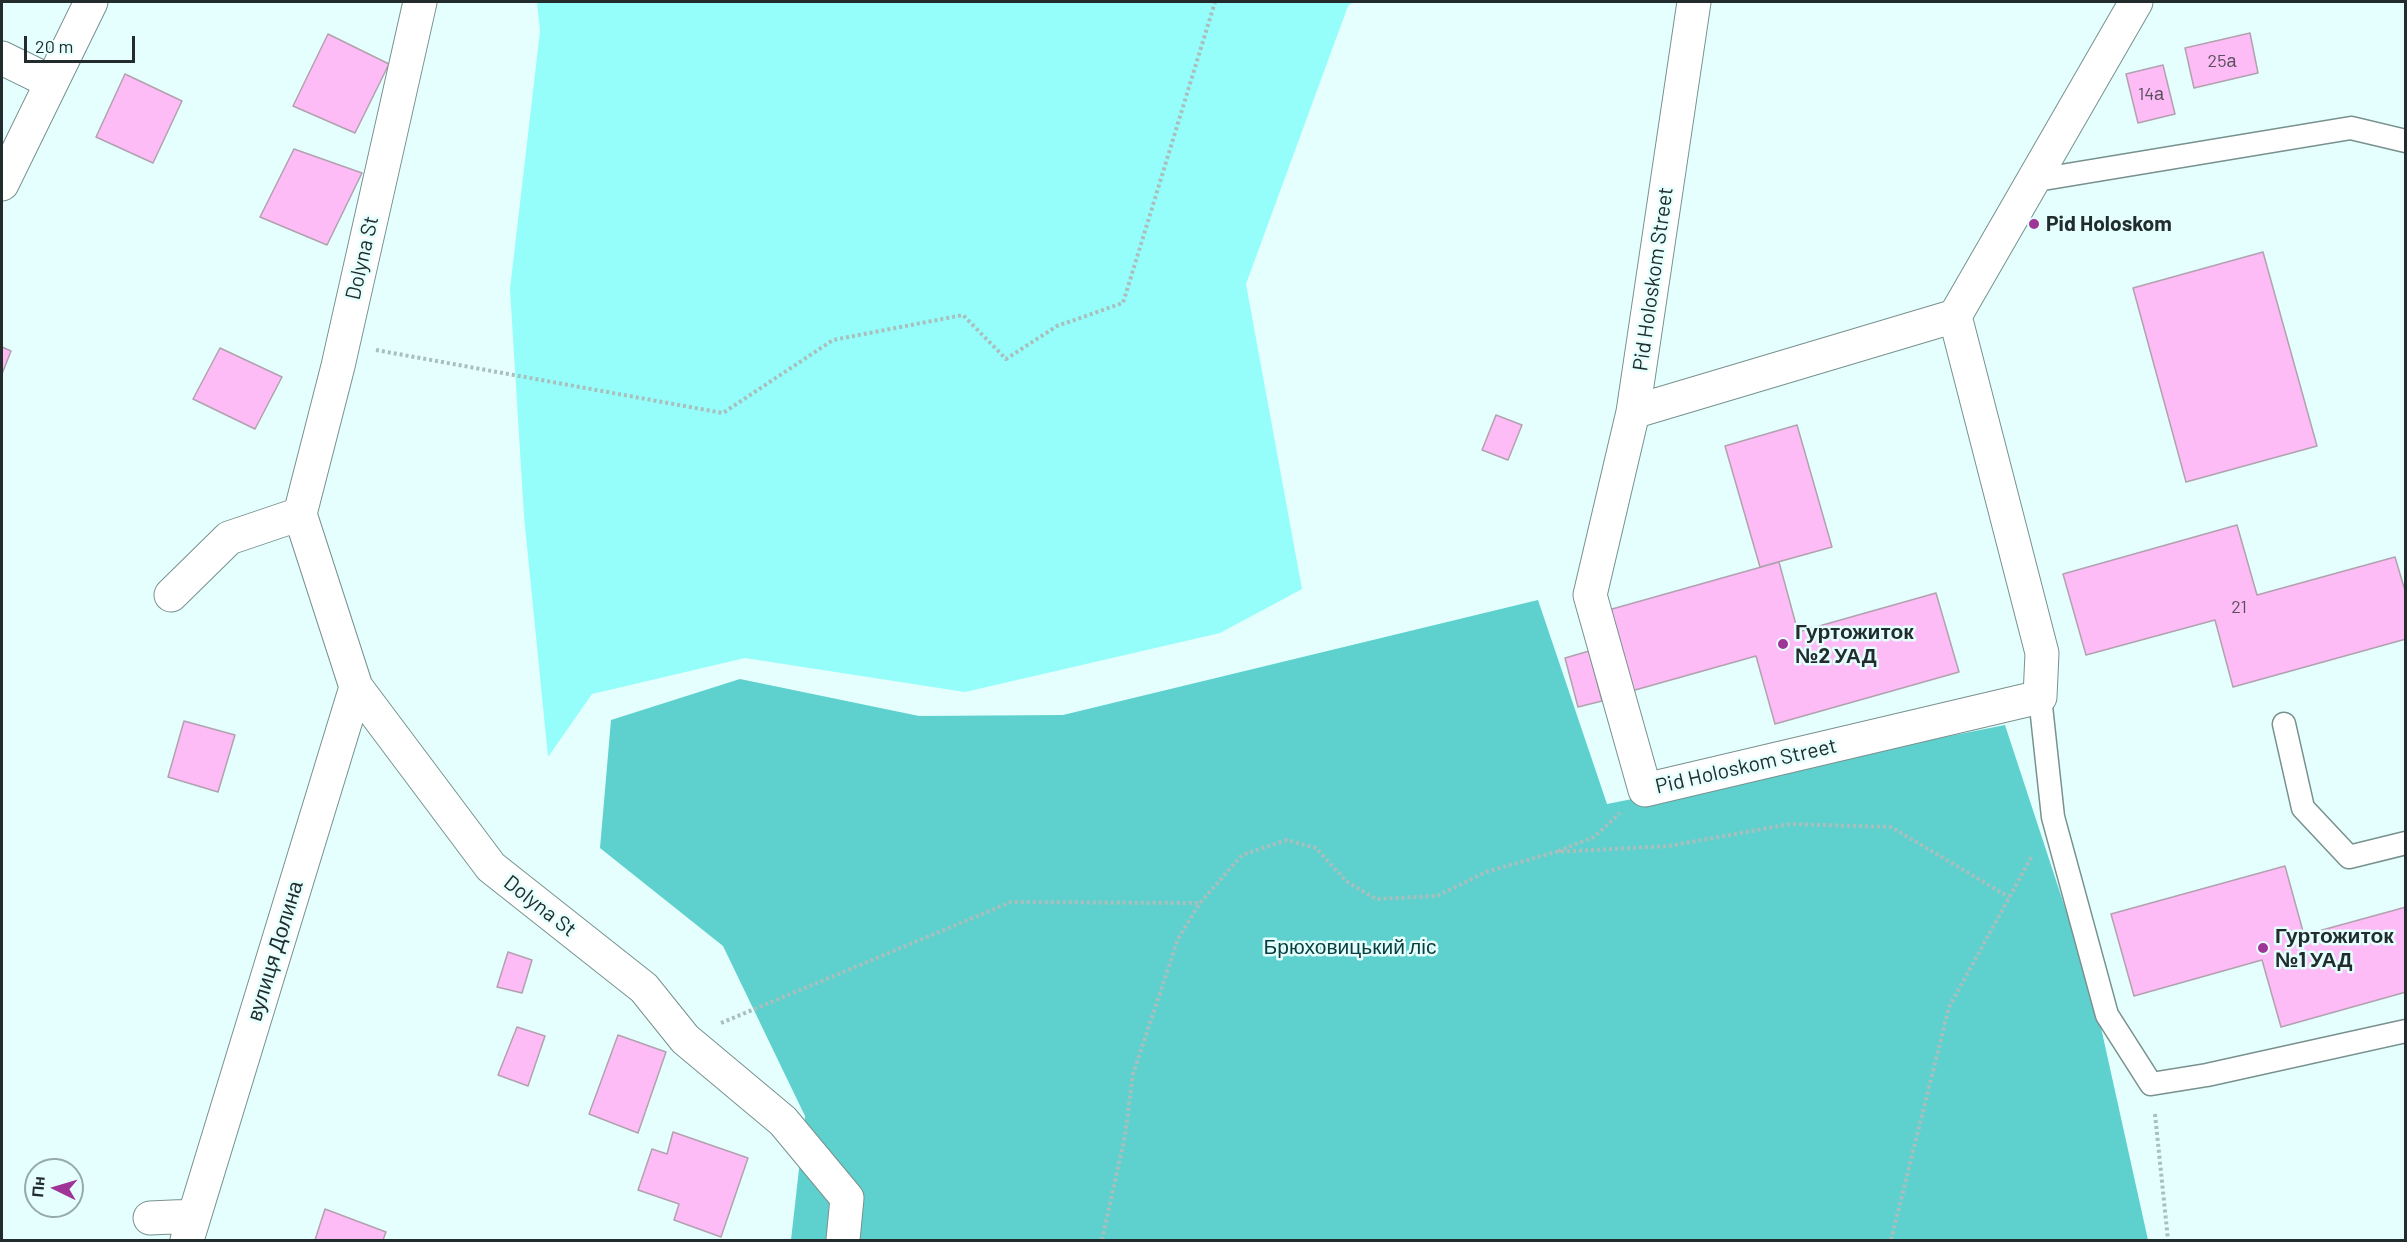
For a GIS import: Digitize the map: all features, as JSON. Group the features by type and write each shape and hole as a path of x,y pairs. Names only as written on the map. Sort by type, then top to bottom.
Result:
{"street":[{"path":"2,184 91,2"},
{"name":"Dolyna St","path":"420,2 343,345 300,514 356,687 490,867 644,987 685,1039 783,1121 847,1198 843,1240"},
{"name":"Pid Holoskom Street","path":"1694,2 1633,412 1590,595 1645,790 2040,697"},
{"path":"1633,412 1954,316 2136,2"},
{"path":"2,58 51,82"},
{"path":"1954,316 2042,653 2040,697"},
{"path":"171,595 229,538 300,514"},
{"name":"вулиця Долина","path":"190,1228 356,687"},
{"path":"150,1218 190,1228"}],"lane":[{"path":"2031,181 2351,128 2406,141"},
{"path":"2040,697 2053,817 2107,1015 2151,1084 2207,1075 2406,1031"},
{"path":"2284,724 2303,808 2349,857 2406,843"}],"path":[{"path":"343,345 723,413 833,340 963,315 1006,359 1057,326 1123,303 1215,2"},
{"path":"1102,1240 1125,1136 1133,1074 1178,939 1200,903 1242,855 1287,840 1316,848 1346,881 1376,899 1437,897 1486,872 1555,852 1594,837 1645,790"},
{"path":"1891,1240 1949,1007 2053,817"},
{"path":"1555,852 1669,846 1790,824 1891,827 2009,897"},
{"path":"685,1039 1011,902 1200,903"},
{"path":"2151,1084 2168,1240"}],"shaded area":[{"path":"537,2 1353,2 1348,6 1246,284 1302,589 1220,633 965,692 745,658 592,694 548,757 524,516 510,289 540,31"}],"green space":[{"name":"Брюховицький ліс","path":"1538,600 1607,804 2005,725 2094,996 2148,1240 791,1240 805,1116 723,946 600,848 611,720 740,679 919,716 1063,715"}],"building":[{"path":"2250,33 2258,73 2194,88 2185,48"},
{"path":"328,34 389,64 355,133 293,106"},
{"path":"2163,65 2175,114 2138,123 2126,74"},
{"path":"125,74 182,101 153,163 96,137"},
{"path":"294,149 362,173 327,245 260,217"},
{"path":"2263,252 2317,446 2186,482 2133,288"},
{"path":"2,347 11,351 2,374"},
{"path":"220,348 282,377 255,429 193,399"},
{"path":"1496,415 1522,425 1508,460 1482,450"},
{"path":"1797,425 1832,547 1760,567 1725,446"},
{"path":"2237,525 2257,595 2395,557 2406,594 2406,639 2233,687 2215,620 2086,655 2063,574"},
{"name":"Гуртожиток №2 УАД","path":"1779,562 1798,632 1936,593 1959,672 1775,724 1756,656 1628,692 1605,611"},
{"path":"1589,651 1602,701 1578,707 1565,658"},
{"path":"184,721 235,735 218,792 168,777"},
{"name":"Гуртожиток №1 УАД","path":"2285,866 2304,935 2406,907 2406,992 2281,1027 2262,960 2134,996 2111,914"},
{"path":"508,952 532,960 522,993 497,987"},
{"path":"517,1027 545,1036 528,1086 498,1075"},
{"path":"618,1035 666,1052 638,1133 589,1114"},
{"path":"673,1132 748,1158 721,1237 674,1220 679,1204 638,1190 652,1149 667,1154"},
{"path":"325,1209 386,1232 383,1240 315,1240"}],"place":[{"name":"Pid Holoskom","path":"2034,224"},
{"name":"Гуртожиток №2 УАД","path":"1783,644"},
{"name":"Гуртожиток №1 УАД","path":"2263,948"}]}
